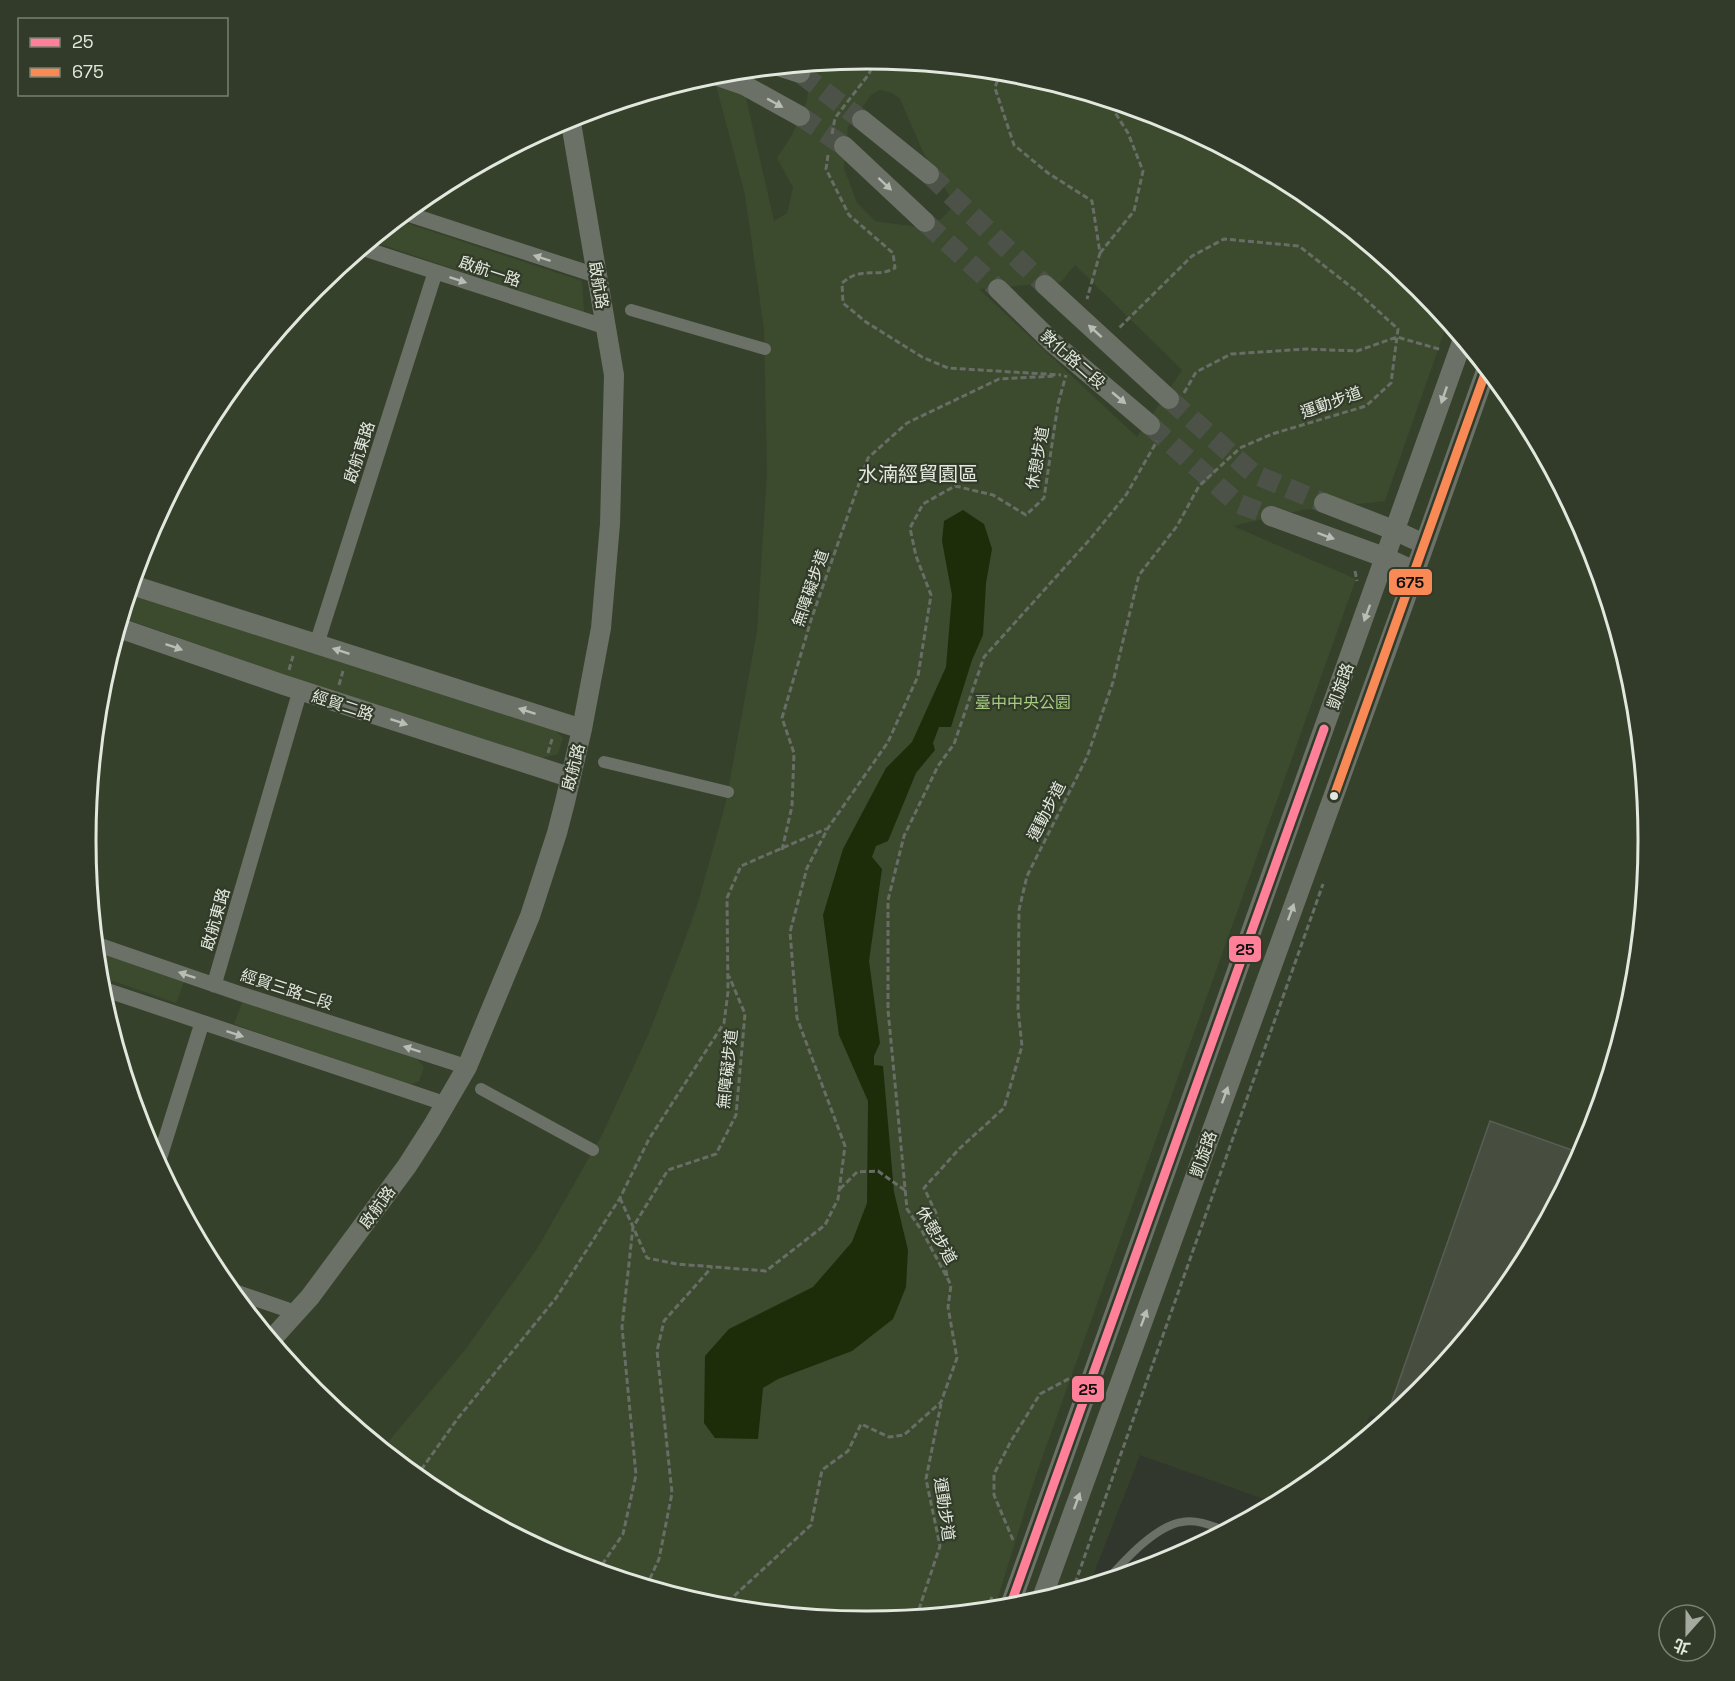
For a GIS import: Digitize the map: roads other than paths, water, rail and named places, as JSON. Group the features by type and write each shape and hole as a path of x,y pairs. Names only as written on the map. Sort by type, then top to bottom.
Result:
{"street":[{"path":"731,82 800,116"},
{"path":"862,120 928,174"},
{"name":"啟航路","path":"276,1335 297,1313 407,1166 467,1067 530,916 557,833 582,729 601,628 610,524 614,375 572,128"},
{"path":"835,144 926,222"},
{"name":"啟航一路","path":"415,216 598,276"},
{"name":"啟航一路","path":"370,251 606,327"},
{"name":"啟航東路","path":"317,643 435,273"},
{"name":"敦化路二段","path":"1045,285 1106,341 1177,396"},
{"name":"敦化路二段","path":"998,289 1052,342 1072,366 1156,429"},
{"path":"631,310 765,349"},
{"name":"凱旋路","path":"1013,1598 1460,347"},
{"name":"凱旋路","path":"1045,1591 1484,377"},
{"path":"1323,503 1424,544"},
{"path":"1271,516 1415,571"},
{"path":"139,587 582,729"},
{"name":"經貿二路","path":"125,630 300,691 569,777"},
{"name":"啟航東路","path":"214,985 300,691"},
{"path":"604,762 728,792"},
{"name":"經貿三路二段","path":"104,947 467,1067"},
{"path":"111,992 446,1104"},
{"path":"162,1151 202,1023"},
{"path":"481,1089 593,1150"},
{"path":"244,1295 297,1313"}],"lane":[{"path":"1117,1570 1165,1526 1183,1521 1205,1523 1218,1528"}],"tunnel":[{"path":"800,73 862,120"},
{"path":"800,116 844,146"},
{"path":"929,174 1045,285"},
{"path":"925,222 998,289"},
{"path":"1169,399 1254,474 1324,503"},
{"path":"1150,425 1237,503 1271,516"}],"district":[{"name":"水湳經貿園區","path":"918,474"}],"park label":[{"name":"臺中中央公園","path":"1023,702"}]}
